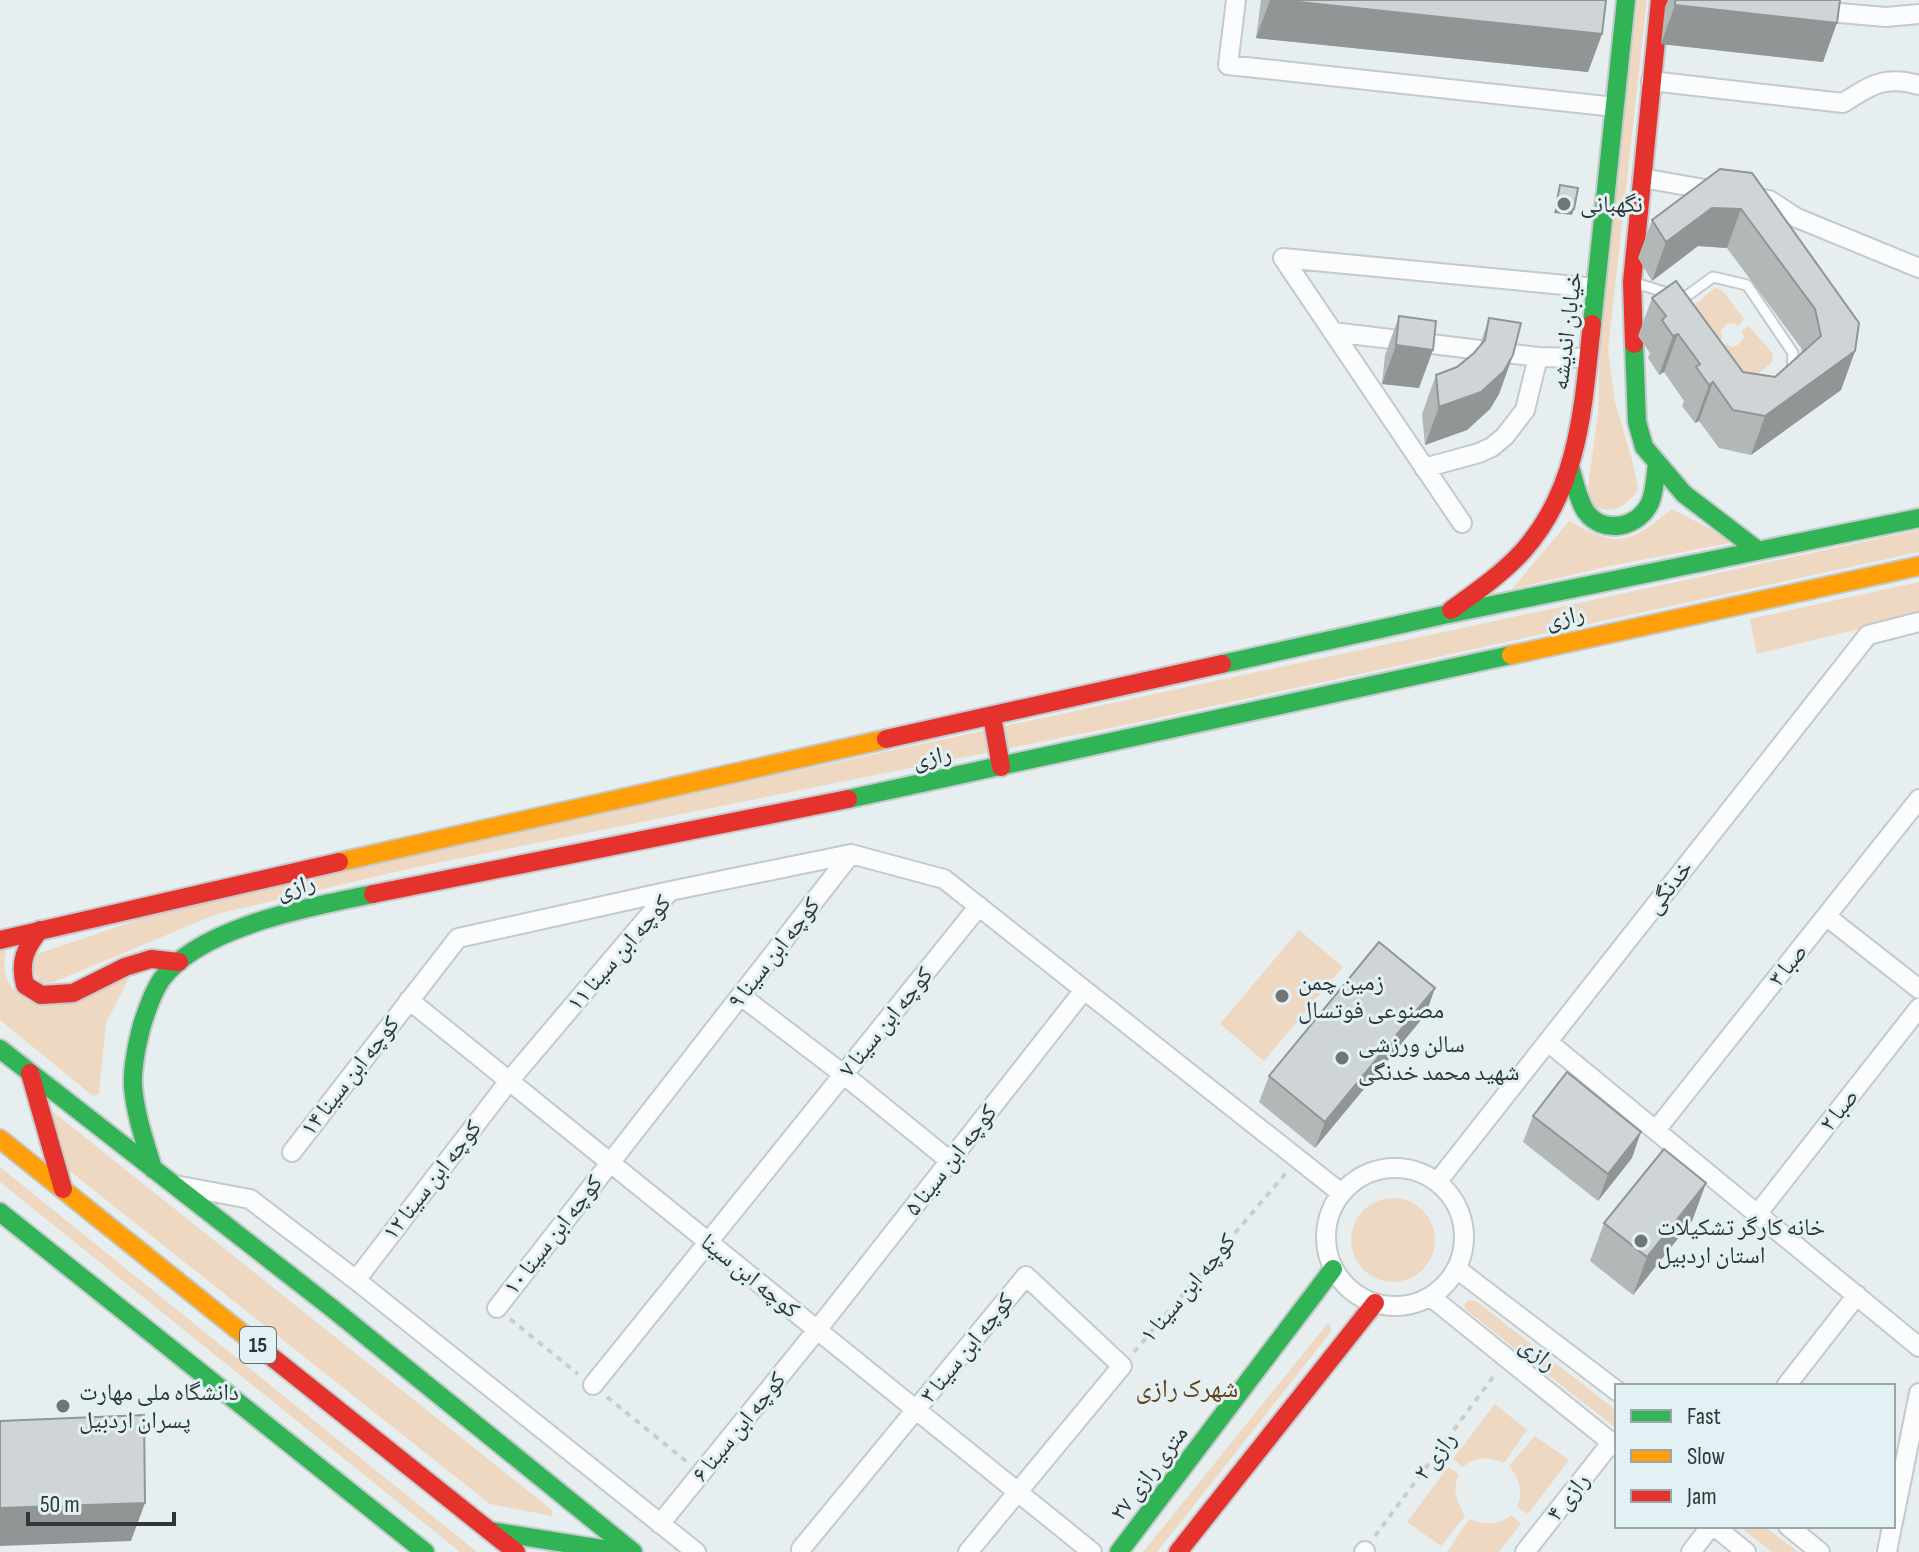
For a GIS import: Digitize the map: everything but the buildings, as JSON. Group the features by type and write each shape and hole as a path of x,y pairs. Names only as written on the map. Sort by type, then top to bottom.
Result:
{"main road":[{"name":"خیابان اندیشه","path":"1443,615 1507,570 1535,538 1571,470 1588,358 1626,0"},
{"path":"1660,0 1642,178 1636,295 1637,422 1644,447 1684,494 1756,549"},
{"path":"1571,470 1588,516 1599,524 1616,528 1631,524 1649,506 1657,465"},
{"name":"رازی","path":"0,940 1443,615 1919,518"},
{"name":"رازی","path":"153,1169 140,1125 133,1084 137,1043 150,1000 162,979 205,943 293,910 744,822 1919,566"},
{"path":"992,716 1001,767"},
{"path":"40,930 27,945 19,967 25,985 41,995 73,993 125,967 151,959 179,962"},
{"path":"0,1049 333,1309 633,1552"},
{"path":"30,1073 63,1189"},
{"name":"15","path":"0,1139 516,1552"},
{"name":"15","path":"0,1212 425,1552"},
{"name":"۲۷ متری رازی","path":"1119,1552 1333,1269"},
{"path":"1178,1552 1375,1303"},
{"path":"490,1531 621,1552"}],"street":[{"path":"1236,0 1228,65 1615,107"},
{"path":"1797,9 1886,17 1919,14"},
{"path":"1651,81 1843,103 1872,84 1904,81 1919,85"},
{"path":"1642,178 1769,200 1797,218 1919,268"},
{"path":"1462,523 1283,258 1596,288"},
{"path":"1333,332 1538,357 1588,358"},
{"path":"1424,468 1479,453 1505,436 1525,410 1538,357"},
{"name":"خدنگی","path":"1438,1181 1868,635 1919,622"},
{"name":"صبا ۳","path":"1656,1130 1919,799"},
{"path":"851,854 944,879 1341,1193"},
{"name":"کوچه ابن سینا ۱۱","path":"509,1081 670,891 851,854"},
{"name":"کوچه ابن سینا ۹","path":"610,1162 851,854"},
{"name":"کوچه ابن سینا ۱۴","path":"292,1152 458,938 670,891"},
{"name":"کوچه ابن سینا ۷","path":"593,1385 979,906"},
{"path":"1826,916 1919,989"},
{"name":"کوچه ابن سینا ۵","path":"817,1330 1084,990"},
{"path":"741,996 950,1161"},
{"name":"کوچه ابن سینا","path":"409,1000 1092,1552"},
{"name":"صبا ۲","path":"1758,1213 1919,1008"},
{"path":"1548,1042 1919,1347"},
{"name":"کوچه ابن سینا ۱۲","path":"356,1280 509,1081"},
{"name":"کوچه ابن سینا ۱۰","path":"497,1308 610,1162"},
{"path":"1398,1167 1419,1171 1438,1181 1454,1199 1464,1222 1465,1246 1457,1269 1446,1285 1431,1297 1413,1304 1394,1306 1358,1296 1333,1269 1327,1250 1326,1230 1331,1210 1341,1193 1357,1178 1377,1170 1398,1167"},
{"path":"172,1184 250,1199 696,1552"},
{"name":"رازی","path":"1457,1269 1615,1389"},
{"name":"کوچه ابن سینا ۳","path":"916,1410 1026,1276 1122,1366"},
{"path":"1788,1384 1857,1295"},
{"name":"رازی","path":"1431,1297 1614,1445"},
{"name":"کوچه ابن سینا ۶","path":"660,1524 817,1330"},
{"name":"کوچه ابن سینا ۱","path":"968,1552 1122,1366"},
{"path":"1895,1514 1919,1393"},
{"path":"801,1549 916,1410"},
{"name":"رازی ۴","path":"1525,1552 1614,1445"},
{"path":"1691,1552 1711,1528"},
{"path":"1716,1528 1746,1552"},
{"path":"1790,1528 1820,1552"},
{"path":"1883,1551 1892,1528"}],"lane":[{"path":"1636,295 1684,298 1713,277 1747,285 1793,353 1792,373 1780,382"}],"path":[{"name":"کوچه ابن سینا ۱","path":"1122,1366 1298,1159"},
{"name":"رازی ۲","path":"1364,1551 1506,1359"}],"shaded area":[{"path":"1637,0 1647,0 1608,350 1615,402 1638,490 1624,505 1608,510 1594,507 1588,487 1598,413 1600,345"},
{"path":"1715,288 1722,290 1744,319 1738,326 1727,324 1721,331 1722,338 1716,343 1692,307"},
{"path":"1749,326 1773,354 1772,362 1750,381 1720,350 1726,343 1731,347 1738,345 1744,338 1742,331"},
{"path":"1672,509 1735,542 1609,566 1512,589 1569,521 1600,536 1623,539 1645,530"},
{"path":"1919,530 1919,552 1130,724 412,868 217,914 54,982 41,983 34,973 37,954 155,914 409,854"},
{"path":"1919,582 1919,614 1757,654 1750,619"},
{"name":"زمین چمن مصنوعی فوتسال","path":"1299,930 1343,967 1264,1061 1220,1024"},
{"path":"0,948 6,952 4,966 10,985 26,996 130,976 106,1023 99,1094 93,1096 0,1020"},
{"path":"52,1111 552,1510 552,1516 490,1504 62,1165"},
{"path":"0,1167 477,1552 460,1552 0,1182"},
{"path":"1393,1198 1409,1201 1423,1210 1432,1224 1435,1240 1432,1256 1423,1270 1409,1279 1393,1282 1377,1279 1363,1270 1354,1256 1351,1240 1354,1224 1363,1210 1377,1201"},
{"path":"1469,1300 1476,1301 1615,1409 1615,1427 1466,1310 1464,1304"},
{"path":"1328,1323 1331,1324 1330,1333 1157,1552 1143,1552"},
{"path":"1495,1404 1527,1430 1504,1463 1483,1459 1463,1467 1453,1459"},
{"path":"1535,1436 1569,1460 1528,1514 1517,1507 1519,1485 1509,1466"},
{"path":"1448,1467 1459,1474 1456,1491 1465,1516 1441,1546 1407,1522"},
{"path":"1511,1515 1521,1524 1499,1552 1447,1552 1469,1519 1491,1523"},
{"path":"1742,1528 1767,1528 1798,1552 1772,1552"}],"traffic: fast":[{"path":"1592,324 1626,0"},
{"path":"1634,344 1637,422 1644,447 1684,494 1756,549"},
{"path":"1571,470 1586,512 1601,524 1620,526 1645,512 1654,489 1657,465"},
{"path":"1222,664 1443,615 1919,518"},
{"path":"848,799 1511,655"},
{"path":"153,1169 138,1117 133,1078 142,1025 161,980 179,961 229,932 319,905 373,894"},
{"path":"0,1049 333,1309 633,1552"},
{"path":"0,1212 425,1552"},
{"path":"1119,1552 1333,1269"},
{"path":"490,1531 621,1552"}],"traffic: slow":[{"path":"1511,655 1919,566"},
{"path":"339,862 886,739"},
{"path":"0,1139 248,1338"}],"traffic: jam":[{"path":"1634,344 1632,282 1660,0"},
{"path":"1451,610 1498,575 1523,551 1557,500 1576,444 1592,324"},
{"path":"886,739 1222,664"},
{"path":"992,716 1001,767"},
{"path":"373,894 848,799"},
{"path":"0,940 339,862"},
{"path":"40,930 27,949 23,969 25,985 41,995 73,993 125,967 151,959 179,962"},
{"path":"30,1073 63,1189"},
{"path":"1178,1552 1375,1303"},
{"path":"248,1338 516,1552"}],"place":[{"name":"نگهبانی","path":"1564,204"},
{"name":"زمین چمن مصنوعی فوتسال","path":"1282,996"},
{"name":"سالن ورزشی شهید محمد خدنگی","path":"1342,1058"},
{"name":"خانه کارگر تشکیلات استان اردبیل","path":"1641,1241"},
{"name":"دانشگاه ملی مهارت پسران اردبیل","path":"63,1406"}],"district":[{"name":"شهرک رازی","path":"1187,1389"}]}
